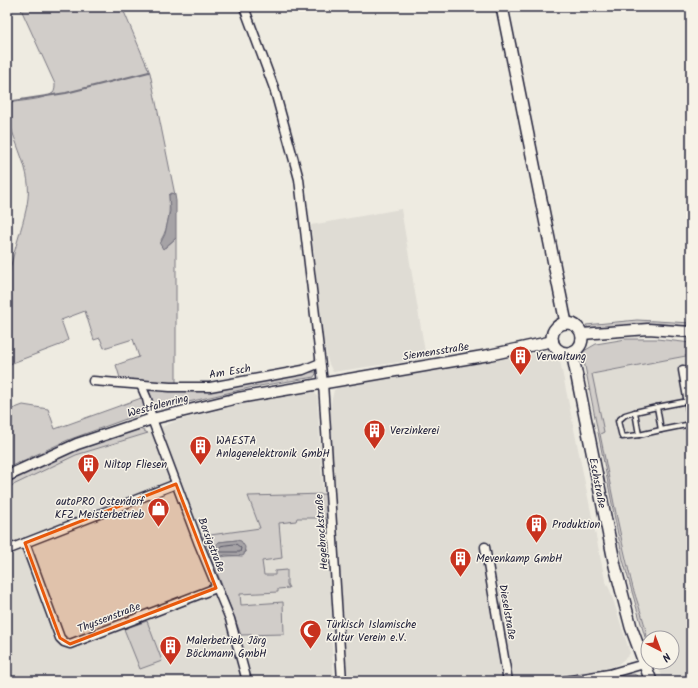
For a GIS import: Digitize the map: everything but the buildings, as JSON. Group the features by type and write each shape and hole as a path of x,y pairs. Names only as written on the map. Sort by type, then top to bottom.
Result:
{"main road":[{"path":"502,7 566,323"},
{"path":"566,323 576,326 582,334 581,344 572,352 562,352 553,341 553,336 557,327 566,323"},
{"name":"Eschstraße","path":"572,352 615,566 629,619 640,652"},
{"name":"Eschstraße","path":"646,670 651,681"}],"street":[{"name":"Hegebrockstraße","path":"244,7 274,88 299,179 323,383 342,681"},
{"path":"582,334 648,329 691,332"},
{"name":"Siemensstraße","path":"323,383 490,355 553,341"},
{"name":"Am Esch","path":"93,381 178,388 210,387 303,370 320,363"},
{"path":"682,370 691,414"},
{"name":"Westfalenring","path":"7,476 77,444 152,418 238,398 323,383"},
{"path":"141,385 147,399 152,418"},
{"name":"Borsigstraße","path":"152,418 216,588 230,619 248,681"},
{"path":"7,550 176,484"},
{"name":"Thyssenstraße","path":"25,543 60,638 70,644 216,588"},
{"name":"Dieselstraße","path":"485,547 508,681"},
{"path":"564,681 609,674 640,665"}],"lane":[{"path":"688,401 635,412 625,415 618,421 622,436 639,435 691,424"},
{"path":"657,407 661,430"},
{"path":"635,412 639,435"}],"highlighted area":[{"path":"176,484 216,588 70,644 60,638 25,543"}],"shaded area":[{"path":"20,7 122,7 150,73 175,195 172,193 169,195 166,230 161,240 165,248 176,238 176,386 121,381 116,365 139,357 133,339 104,348 100,338 94,340 85,311 61,320 68,340 60,345 7,365 7,309 10,307 8,282 14,253 26,210 28,186 23,162 11,127 7,103 44,97 53,93 55,90 55,84"},
{"path":"401,209 426,358 333,372 328,362 322,333 311,225"},
{"path":"637,320 691,323 691,327 660,324 588,328 586,325"},
{"path":"626,339 657,339 691,343 691,355 592,374 604,432 600,434 622,544 646,630 643,630 623,560 583,356 584,351 596,344"},
{"path":"542,352 554,353 559,356 605,580 610,590 630,653 617,665 605,669 537,681 345,681 330,427 331,403 334,390 338,387"},
{"path":"691,355 691,681 664,681 659,670 680,670 680,630 645,630 644,626 618,526 589,375"},
{"path":"309,372 317,372 314,377 253,387 154,410 147,392 150,387 211,389"},
{"path":"308,391 314,392 317,396 323,494 326,494 334,632 331,633 334,681 16,681 7,659 7,488 76,455 148,433 176,421 255,400"},
{"path":"144,397 148,411 68,440 7,468 7,411 23,405 48,409 55,429"},
{"path":"140,429 148,433 76,455 7,488 7,480 54,458 96,442"},
{"path":"326,494 327,518 297,518 296,521 279,523 282,558 262,561 264,575 275,575 275,571 287,570 287,584 289,588 278,589 278,592 240,594 241,605 283,602 284,634 241,635 203,536 260,528 248,496","holes":["237,540 246,552 241,555 219,558 219,542"]},
{"path":"147,621 162,661 140,669 124,629"},
{"path":"627,674 636,675 641,681 631,681 631,679 614,681 613,676"}],"water":[{"path":"172,193 175,195 176,201 176,238 163,249 160,244 165,234 170,211 169,195"},
{"path":"241,541 245,547 244,555 225,555 216,558 214,556 214,550 219,542"}],"waterway":[{"path":"7,102 66,93 149,72"}],"place":[{"name":"Verwaltung","path":"521,376"},
{"name":"Verzinkerei","path":"374,450"},
{"name":"WAESTA Anlagenelektronik GmbH","path":"201,466"},
{"name":"Niltop Fliesen","path":"88,484"},
{"name":"autoPRO Ostendorf KFZ Meisterbetrieb","path":"159,528"},
{"name":"Produktion","path":"537,544"},
{"name":"Mevenkamp GmbH","path":"460,578"},
{"name":"Türkisch Islamische Kultur Verein e.V.","path":"310,650"},
{"name":"Malerbetrieb Jörg Böckmann GmbH","path":"170,666"}]}
